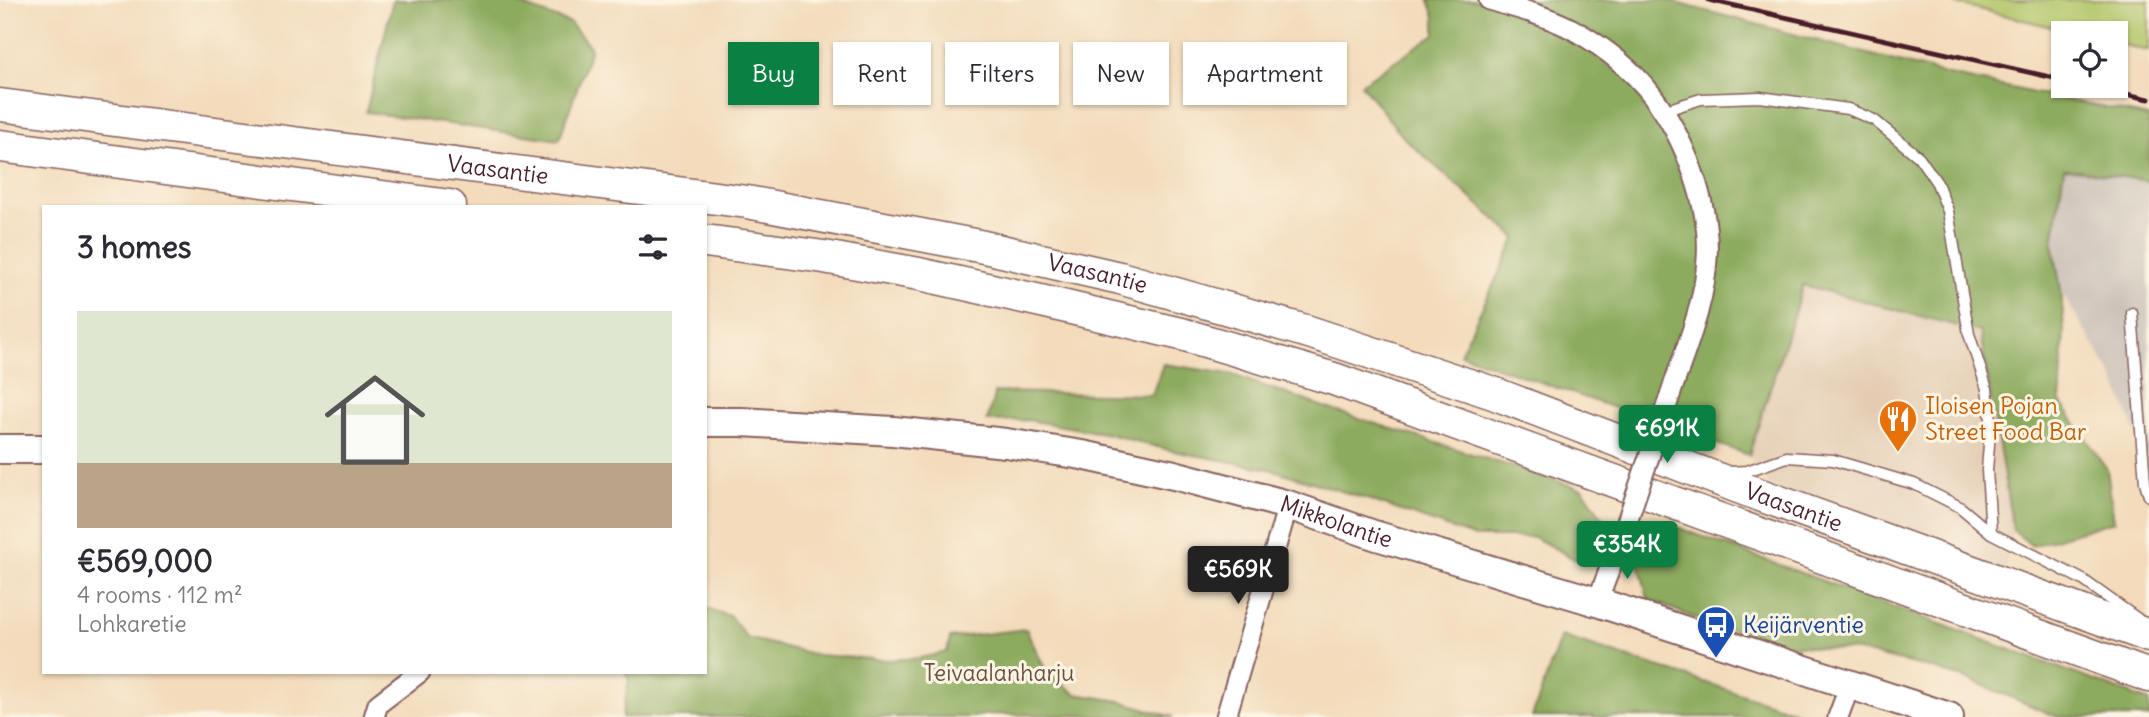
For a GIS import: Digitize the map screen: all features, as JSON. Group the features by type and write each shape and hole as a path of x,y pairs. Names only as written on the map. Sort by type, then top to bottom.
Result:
{"highway":[{"name":"Vaasantie","path":"0,105 733,200 984,247 1120,278 1309,332 1493,393 2149,636"},
{"name":"Vaasantie","path":"0,146 442,205"},
{"name":"Vaasantie","path":"707,241 824,257 919,274 1185,335 1334,379 2149,676"}],"main road":[{"name":"Mikkolantie","path":"707,422 892,431 1006,443 1082,455 1174,475 1287,505 1387,539 1597,602 1949,717"},
{"path":"0,449 42,449"}],"street":[{"path":"1489,0 1578,32 1636,77 1663,111 1681,143 1701,202 1707,232 1703,289 1695,324 1597,602"},
{"path":"1226,717 1287,505"},
{"path":"374,717 379,704 418,674"},
{"path":"1838,717 1850,685"}],"lane":[{"path":"1663,111 1701,99 1760,97 1848,109 1874,120 1919,156 1937,183 1948,211 1969,334 1987,389 1991,419 1987,470 1992,534"},
{"path":"2132,313 2145,482 2149,496"},
{"path":"1690,468 1746,471 1787,457 1833,460 1914,484 1960,507 1992,534 2083,580 2149,626"}],"shaded area":[{"path":"2064,168 2149,181 2149,463 2112,375 2061,291 2053,243"},
{"path":"1803,284 1980,332 2013,530 2005,571 1769,486 1749,455"}],"green space":[{"path":"393,0 508,0 570,23 591,48 559,140 366,112"},
{"path":"1429,0 1665,0 1944,74 2149,117 2149,181 2064,168 2053,243 2064,330 2060,401 2107,469 2114,521 2032,546 2013,530 1980,332 1803,285 1749,455 1460,354 1516,238 1404,138 1361,84 1435,34 1435,17"},
{"path":"1941,0 2149,0 2149,51 2128,46 2128,21 2051,21 2051,27"},
{"path":"1163,364 1230,374 1335,411 1583,489 1607,524 1592,555 1580,562 1534,537 1475,537 1270,469 1173,451 1109,434 1028,420 987,421 995,392 1152,395"},
{"path":"1663,522 2149,701 2149,717 2057,717 1973,681 1923,666 1858,651 1778,644 1692,617 1648,599 1639,564"},
{"name":"Teivaalanharju","path":"707,609 730,616 747,638 817,655 889,660 920,658 947,652 950,638 1026,629 1046,671 1076,694 1120,701 1173,717 989,714 973,717 622,717 629,680 626,674 707,674"},
{"path":"1561,636 1812,717 1532,717"}],"railway":[{"path":"1709,0 2051,77"},
{"path":"2128,94 2149,99"}],"place":[{"name":"Iloisen Pojan Street Food Bar","path":"1898,453"},
{"name":"Keijärventie","path":"1716,659"}]}
